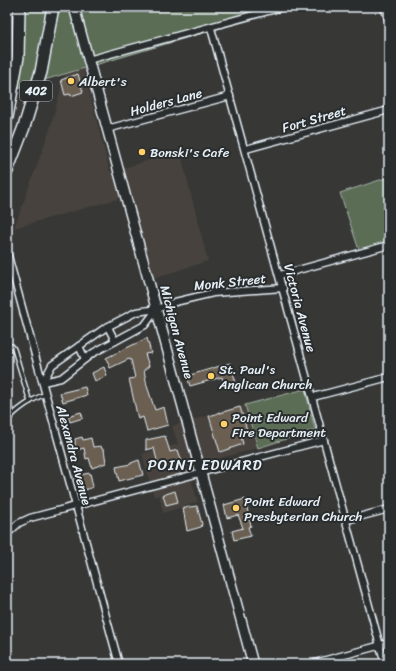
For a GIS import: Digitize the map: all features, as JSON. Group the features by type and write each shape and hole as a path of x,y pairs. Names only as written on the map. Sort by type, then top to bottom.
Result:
{"highway":[{"name":"402","path":"7,116 18,57 20,7"},
{"name":"402","path":"7,172 41,72 53,7"}],"street":[{"path":"88,60 211,28 282,7"},
{"name":"Michigan Avenue","path":"75,9 253,664"},
{"name":"Victoria Avenue","path":"211,28 246,150 385,664"},
{"name":"Holders Lane","path":"107,129 230,96"},
{"name":"Fort Street","path":"246,150 389,110"},
{"name":"Monk Street","path":"280,275 389,245"},
{"name":"Alexandra Avenue","path":"7,252 119,664"},
{"name":"Monk Street","path":"43,382 52,365 108,327 136,312 157,309 175,302 213,293 283,288"},
{"path":"43,382 60,378 85,359 115,340 145,325 157,309"},
{"path":"108,327 115,340"},
{"path":"79,346 85,359"},
{"path":"313,397 389,376"},
{"path":"7,534 24,520 324,440"},
{"path":"347,520 389,509"},
{"path":"311,664 389,643"}],"lane":[{"path":"382,7 389,25"},
{"path":"7,346 12,346 14,349 30,402"},
{"path":"7,421 12,415 30,402 46,394"},
{"path":"7,397 12,415"}],"shaded area":[{"path":"83,68 110,172 180,151 208,261 154,278 132,195 14,228 49,132 65,73"},
{"path":"245,405 258,448 187,467 198,502 163,513 159,495 154,497 142,454 178,444 172,426"}],"green space":[{"path":"7,7 291,7 7,91"},
{"path":"389,177 389,240 359,250 340,193"},
{"path":"305,389 315,430 258,448 245,405"}],"building":[{"path":"78,74 83,92 71,96 70,94 65,95 61,80"},
{"path":"147,338 151,353 145,354 149,366 144,370 147,386 155,410 164,407 168,425 147,431 143,417 138,419 129,379 135,378 131,360 129,359 110,368 106,358"},
{"name":"St. Paul's Anglican Church","path":"230,363 237,386 225,389 222,377 190,386 187,376"},
{"path":"104,367 107,376 95,381 92,373"},
{"path":"85,387 87,395 63,402 60,393"},
{"path":"240,407 247,430 240,432 243,444 220,452 209,416"},
{"path":"81,412 83,418 70,422 68,416"},
{"path":"165,436 170,452 178,450 182,462 159,469 154,448 146,450 146,440"},
{"path":"82,437 83,440 91,438 93,447 101,446 102,449 104,449 106,463 92,468 89,458 86,459 84,448 77,450 76,447 75,448 75,439"},
{"path":"139,460 143,475 119,481 116,467 131,464"},
{"path":"90,473 93,487 85,490 81,479 75,479 74,476"},
{"path":"175,491 178,502 166,505 163,495"},
{"path":"245,499 251,526 248,527 251,536 234,540 232,531 243,528 238,515 227,518 224,505"},
{"path":"197,506 202,524 201,527 187,531 183,508"}],"place":[{"name":"Albert's","path":"71,81"},
{"name":"Bonski's Cafe","path":"142,152"},
{"name":"St. Paul's Anglican Church","path":"211,376"},
{"name":"Point Edward Fire Department","path":"224,424"},
{"name":"Point Edward Presbyterian Church","path":"236,508"}],"district":[{"name":"POINT EDWARD","path":"205,465"}]}
